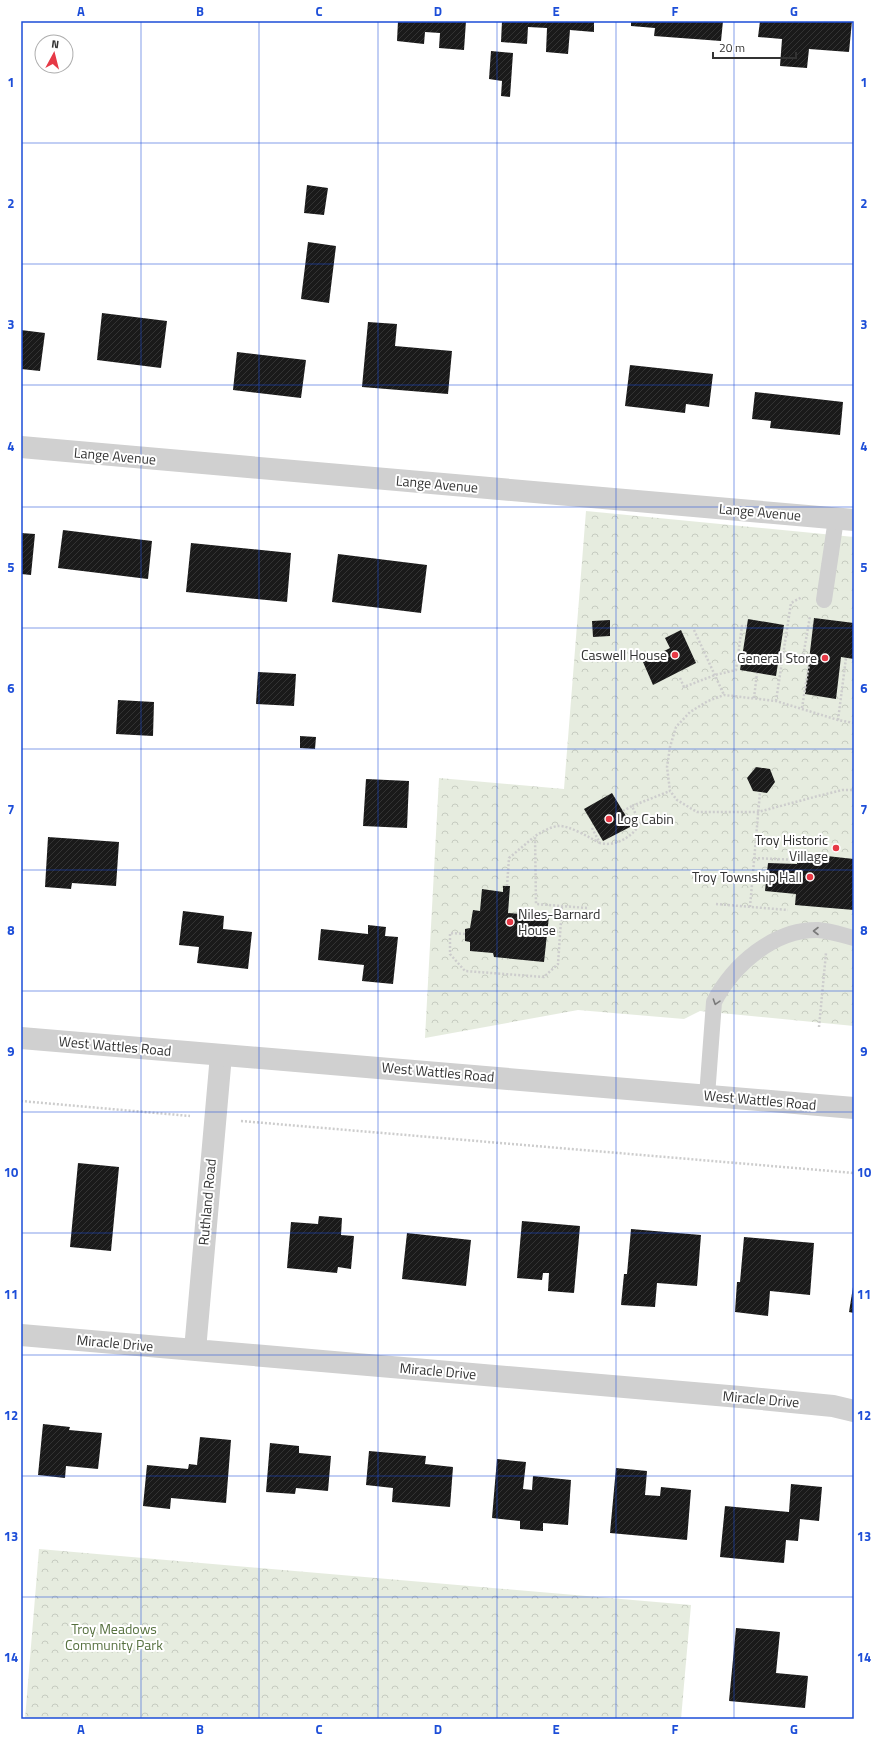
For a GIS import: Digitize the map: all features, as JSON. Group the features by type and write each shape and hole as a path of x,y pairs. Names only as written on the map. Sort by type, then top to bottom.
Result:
{"street":[{"name":"Lange Avenue","path":"21,447 845,519"},
{"name":"West Wattles Road","path":"21,1038 854,1108"},
{"name":"Ruthland Road","path":"195,1350 221,1055"},
{"name":"Miracle Drive","path":"21,1335 833,1406 854,1411"}],"lane":[{"path":"824,600 845,519"},
{"path":"707,1096 714,1002 720,990 734,972 755,953 775,940 797,932 818,930 854,938"}],"path":[{"path":"776,700 791,603 802,596 824,600 822,617 810,615 802,663 809,664 802,708"},
{"path":"680,678 684,687 715,675 736,670 742,626 747,626"},
{"path":"694,630 724,695"},
{"path":"838,720 846,658"},
{"path":"754,698 757,672"},
{"path":"854,723 838,720 776,700 724,695 708,700 690,712 676,726 670,747 667,767 670,791 677,800 697,812 758,812 836,792 854,790"},
{"path":"624,811 632,806 670,791"},
{"path":"750,907 760,792"},
{"path":"507,886 509,858 535,836 559,826 575,831 606,845 624,840 635,832 640,824 632,806"},
{"path":"592,828 600,843"},
{"path":"535,836 536,904 587,908"},
{"path":"754,858 798,860"},
{"path":"716,904 792,911"},
{"path":"465,934 450,933 450,954 465,971 544,977 558,964 562,906"},
{"path":"818,1027 828,932"},
{"path":"21,1102 195,1117"},
{"path":"236,1120 854,1173"}],"green space":[{"name":"Troy Historic Village","path":"586,511 854,537 854,1026 700,1011 684,1019 578,1010 425,1038 439,778 564,789"},
{"name":"Troy Meadows Community Park","path":"39,1549 691,1605 681,1719 25,1719"}],"building":[{"path":"398,21 466,21 464,50 439,48 440,33 425,32 424,44 397,41"},
{"path":"502,21 594,21 594,32 570,30 568,54 546,52 547,28 528,27 527,44 501,42"},
{"path":"631,21 723,21 721,41 654,36 655,28 631,26"},
{"path":"760,21 852,21 849,52 809,49 807,68 780,66 782,39 758,37"},
{"path":"491,51 513,53 510,97 501,96 502,81 489,79"},
{"path":"307,185 328,188 324,215 304,213"},
{"path":"308,242 336,246 329,303 301,299"},
{"path":"102,313 167,321 161,368 97,360"},
{"path":"368,322 397,324 395,346 452,351 448,394 362,387"},
{"path":"21,330 45,333 40,371 21,369"},
{"path":"237,352 306,360 301,398 233,390"},
{"path":"630,365 713,374 709,407 686,404 685,413 625,406"},
{"path":"755,392 843,402 840,435 770,428 771,421 752,419"},
{"path":"63,530 152,541 148,579 58,568"},
{"path":"21,533 35,534 31,575 21,574"},
{"path":"191,543 291,553 287,602 186,592"},
{"path":"338,554 427,565 421,613 332,602"},
{"name":"General Store","path":"814,618 854,623 854,659 841,657 836,699 805,694"},
{"path":"748,619 784,625 776,676 740,670"},
{"path":"610,620 610,636 593,637 592,621"},
{"name":"Caswell House","path":"681,630 696,663 653,685 643,662 670,648 665,638"},
{"path":"258,672 296,674 294,706 256,704"},
{"path":"118,700 154,702 153,736 116,734"},
{"path":"300,736 316,737 315,749 300,748"},
{"path":"756,767 770,769 775,782 767,793 753,791 747,778"},
{"path":"366,779 409,781 407,828 363,826"},
{"name":"Log Cabin","path":"612,793 632,826 603,841 584,809"},
{"path":"48,837 119,842 116,886 72,883 71,889 45,887"},
{"name":"Troy Township Hall","path":"799,853 854,859 854,910 795,905 796,894 765,891 768,863 797,864"},
{"name":"Niles-Barnard House","path":"503,886 510,886 508,913 549,916 544,962 494,957 493,953 470,951 470,942 465,941 465,929 470,928 473,910 480,911 482,889 503,892"},
{"path":"183,911 224,916 223,929 252,932 248,969 197,963 199,947 179,945"},
{"path":"368,925 386,927 385,936 398,937 393,984 362,981 364,965 318,960 321,929 368,934"},
{"path":"78,1163 119,1167 111,1251 70,1247"},
{"path":"319,1216 342,1218 341,1235 354,1236 351,1269 338,1267 337,1273 287,1268 291,1222 318,1224"},
{"path":"522,1221 580,1226 574,1293 548,1291 549,1273 543,1273 542,1280 517,1278"},
{"path":"631,1229 701,1235 697,1286 657,1283 655,1307 621,1305 624,1274 627,1274"},
{"path":"407,1233 471,1240 466,1286 402,1279"},
{"path":"744,1237 814,1243 810,1295 770,1291 768,1316 735,1312 737,1282 740,1282"},
{"path":"854,1287 854,1313 849,1312"},
{"path":"43,1424 70,1427 69,1430 102,1433 98,1469 66,1466 65,1478 38,1475"},
{"path":"200,1437 231,1440 226,1503 171,1498 170,1509 143,1506 147,1465 188,1469 189,1464 197,1465"},
{"path":"270,1443 299,1446 299,1453 331,1456 328,1491 296,1488 295,1494 266,1492"},
{"path":"369,1451 426,1456 425,1464 453,1467 450,1507 392,1502 393,1488 366,1485"},
{"path":"497,1459 526,1462 523,1489 532,1490 533,1476 571,1480 568,1525 543,1523 543,1531 520,1529 520,1521 492,1518"},
{"path":"616,1468 647,1471 645,1495 660,1496 661,1487 691,1490 687,1540 610,1533"},
{"path":"791,1484 822,1487 819,1521 800,1519 798,1541 786,1540 784,1563 720,1557 725,1506 789,1512"},
{"path":"736,1628 780,1632 776,1673 808,1676 805,1708 729,1701"}],"place":[{"name":"Caswell House","path":"675,655"},
{"name":"General Store","path":"825,658"},
{"name":"Log Cabin","path":"609,819"},
{"name":"Troy Historic Village","path":"836,848"},
{"name":"Troy Township Hall","path":"810,877"},
{"name":"Niles-Barnard House","path":"510,922"}]}
